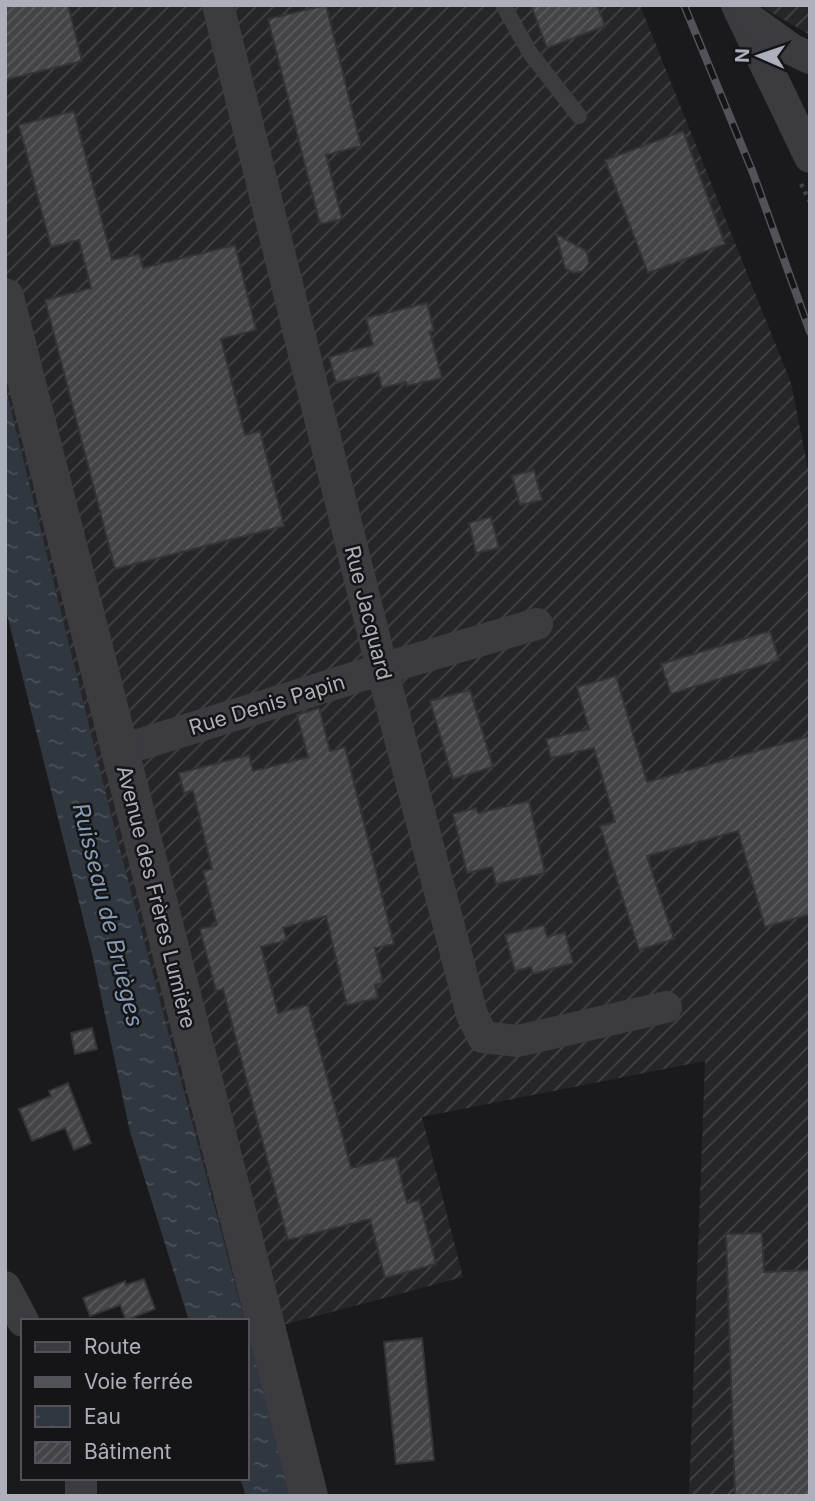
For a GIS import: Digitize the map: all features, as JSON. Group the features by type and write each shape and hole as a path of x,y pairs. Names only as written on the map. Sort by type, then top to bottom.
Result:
{"street":[{"name":"Rue Jacquard","path":"218,5 382,669 472,1015 483,1037 518,1041 666,1007"},
{"path":"739,8 791,49 810,58"},
{"path":"739,8 807,149"},
{"path":"807,149 804,116 810,100"},
{"name":"Avenue des Frères Lumière","path":"5,297 309,1496"},
{"name":"Rue Denis Papin","path":"118,751 537,624"},
{"path":"5,1287 22,1319"}],"lane":[{"path":"503,5 530,53 579,116"}],"shaded area":[{"path":"5,5 640,5 791,383 810,479 810,1496 689,1496 705,1061 422,1117 463,1277 249,1334 248,1319 245,1319 117,838 5,385"},
{"path":"763,5 810,5 810,35 765,9"}],"water":[{"name":"Ruisseau de Bruèges","path":"5,385 117,838 244,1319 188,1319 130,1132 92,954 5,607"},
{"path":"248,1330 294,1496 246,1496 241,1480 248,1480"}],"building":[{"path":"5,5 68,5 82,61 5,80"},
{"path":"326,5 361,146 326,155 342,219 320,224 268,19"},
{"path":"531,5 597,5 605,26 547,48"},
{"path":"74,111 112,260 139,254 143,268 235,245 256,330 221,339 245,435 260,431 284,526 115,569 45,300 91,288 79,240 51,247 19,125"},
{"path":"683,131 725,244 648,273 605,160"},
{"path":"556,234 585,250 589,263 583,271 574,273 565,268"},
{"path":"427,303 434,331 430,332 442,378 407,386 406,382 382,388 378,372 336,383 329,357 373,345 366,318"},
{"path":"534,470 542,500 520,505 512,476"},
{"path":"491,517 499,548 476,553 469,523"},
{"path":"770,631 779,660 671,694 661,664"},
{"path":"616,676 647,782 810,736 810,914 765,927 738,831 647,856 674,939 639,950 600,826 615,822 594,748 551,758 546,739 589,729 577,687"},
{"path":"470,690 493,767 453,779 430,701"},
{"path":"319,708 330,751 345,747 394,944 375,948 383,983 375,985 378,998 347,1005 326,916 283,928 287,940 261,947 278,1013 308,1005 351,1168 396,1157 407,1203 419,1200 436,1264 385,1278 370,1219 288,1240 223,989 216,991 200,929 217,925 203,871 212,869 193,791 184,793 179,773 249,755 253,771 308,757 297,715"},
{"path":"529,801 545,873 496,884 492,867 467,873 453,814 476,808 478,813"},
{"path":"544,925 547,937 565,932 573,963 533,974 531,967 515,971 505,935"},
{"path":"92,1028 97,1049 75,1054 71,1033"},
{"path":"68,1083 91,1143 74,1150 65,1128 32,1141 19,1109 51,1096 49,1091"},
{"path":"762,1233 764,1272 810,1270 810,1496 735,1496 726,1234"},
{"path":"144,1279 155,1309 126,1319 120,1305 90,1316 83,1298 125,1281 126,1285"},
{"path":"422,1338 434,1460 396,1464 384,1342"}],"railway":[{"path":"684,5 753,173 810,332"}]}
